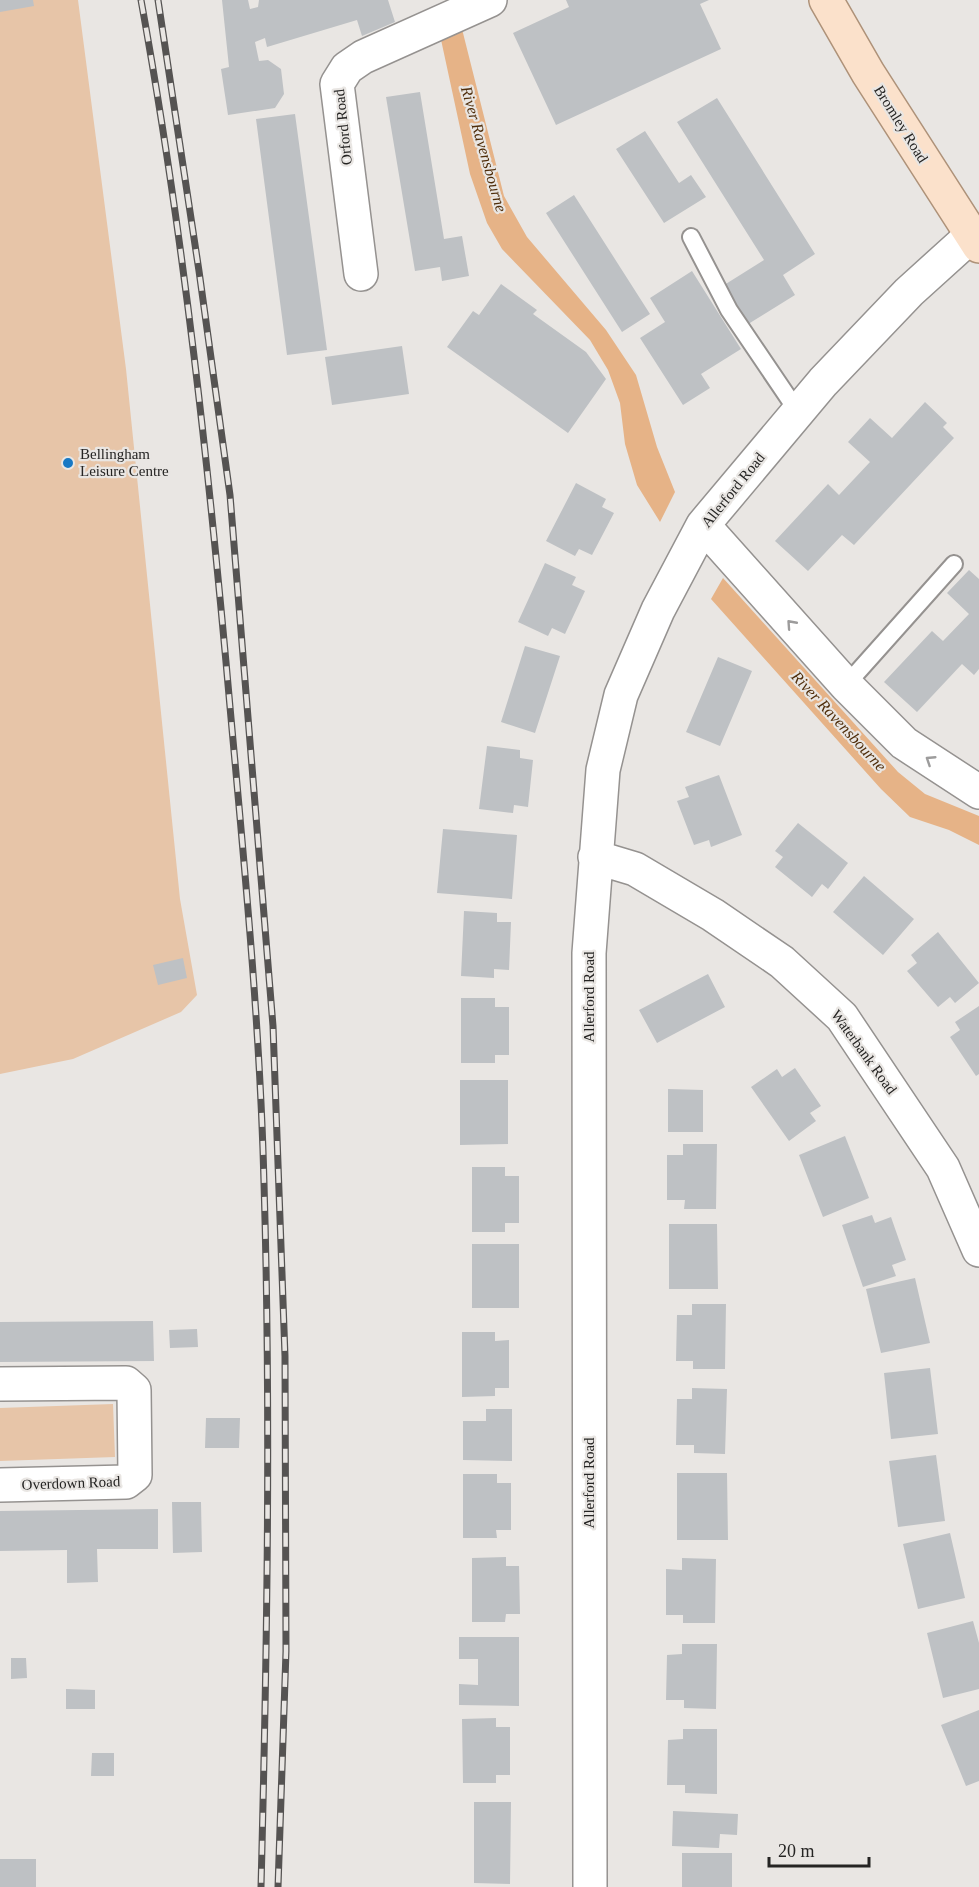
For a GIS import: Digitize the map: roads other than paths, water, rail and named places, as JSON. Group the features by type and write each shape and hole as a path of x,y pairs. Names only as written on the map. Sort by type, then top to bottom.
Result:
{"main road":[{"name":"Bromley Road","path":"826,0 868,73 976,241"}],"street":[{"name":"Orford Road","path":"361,274 337,84 347,68 363,57 490,0"},
{"name":"Allerford Road","path":"590,1887 589,953 603,770 621,695 658,610 703,525 823,382 909,291 976,241"},
{"path":"703,525 846,685 904,743 979,792"},
{"name":"Waterbank Road","path":"595,857 635,869 713,915 782,962 842,1017 943,1168 979,1250"},
{"name":"Overdown Road","path":"0,1384 126,1383 134,1390 135,1475 126,1482 0,1485"}],"lane":[{"path":"691,237 729,310 798,412"},
{"path":"846,685 954,564"}],"water":[{"name":"River Ravensbourne","path":"461,25 504,196 527,237 606,330 636,375 657,447 675,492 660,522 637,485 625,444 620,403 608,370 590,340 502,249 487,223 470,174 440,35"},
{"name":"River Ravensbourne","path":"723,578 898,772 925,794 979,816 979,845 949,830 910,817 881,789 711,599"}],"railway":[{"path":"141,0 183,268 205,448 247,892 255,1008 264,1183 268,1447 261,1887"},
{"path":"158,0 230,495 273,1026 285,1356 286,1651 278,1887"}],"place":[{"name":"Bellingham Leisure Centre","path":"68,463"}]}
